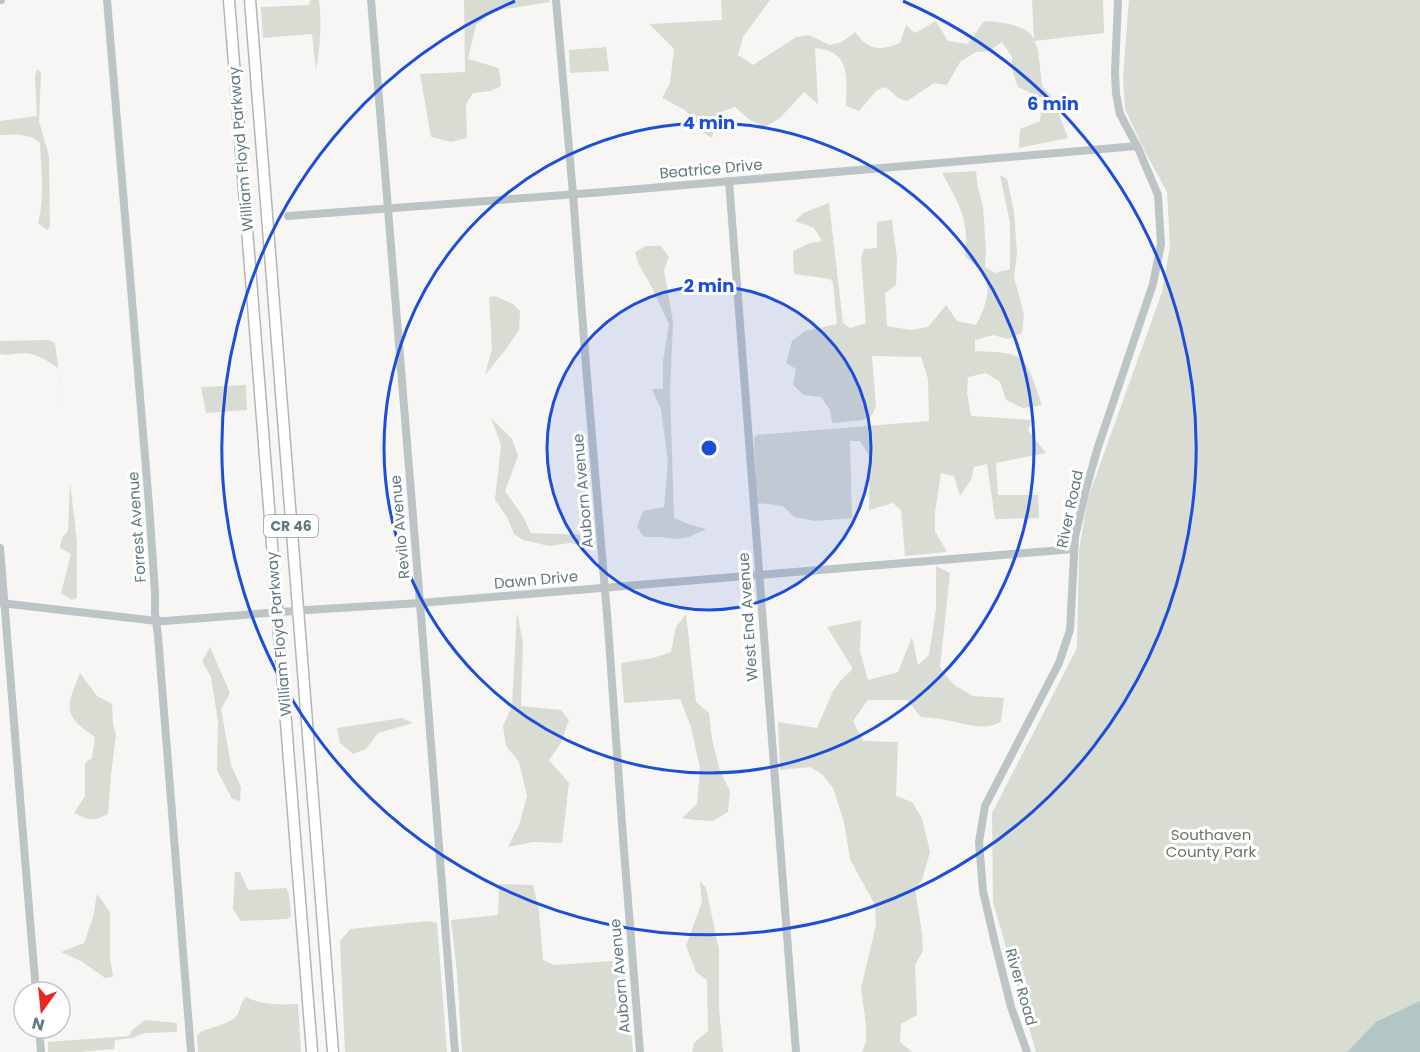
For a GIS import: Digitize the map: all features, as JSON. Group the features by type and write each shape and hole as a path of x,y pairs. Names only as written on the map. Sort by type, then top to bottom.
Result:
{"highway":[{"name":"William Floyd Parkway","path":"229,0 312,1052"},
{"name":"William Floyd Parkway","path":"250,0 333,1052"}],"street":[{"name":"Forrest Avenue","path":"107,0 191,1052"},
{"name":"Revilo Avenue","path":"371,0 455,1052"},
{"name":"Auborn Avenue","path":"556,0 640,1052"},
{"name":"River Road","path":"1027,1052 1011,1007 983,891 979,842 985,806 1059,663 1070,630 1075,537 1085,494 1153,284 1161,244 1158,195 1120,114 1116,94 1114,71 1118,0"},
{"name":"Beatrice Drive","path":"288,216 1137,146"},
{"name":"West End Avenue","path":"729,181 796,1052"},
{"path":"0,548 2,603 12,694 35,980"},
{"name":"Dawn Drive","path":"2,603 157,621 420,603 1074,549"}],"green space":[{"path":"310,0 319,0 320,9 319,52 316,70 312,34 263,38 261,7 309,5"},
{"path":"464,0 550,0 550,2 493,11 476,25 468,59 499,68 501,86 491,91 473,93 466,104 467,138 451,142 431,137 420,74 465,72"},
{"path":"721,0 770,0 743,37 738,55 753,65 796,37 809,35 830,45 842,42 855,32 865,43 880,48 900,43 906,25 915,33 936,21 948,41 968,44 984,21 1019,27 1034,39 1032,0 1103,0 1104,33 1034,41 1038,49 1042,86 1053,98 1068,138 1019,148 1020,129 1040,121 1042,98 1018,87 1012,70 1012,57 1002,42 989,51 976,52 960,62 947,85 934,83 907,101 898,98 886,87 877,90 859,111 846,106 846,74 841,60 829,51 815,48 818,104 804,92 780,118 765,127 750,120 735,107 718,113 712,138 705,134 685,110 662,98 670,83 674,49 649,24 722,20"},
{"name":"Southaven County Park","path":"1129,0 1420,0 1420,1052 1036,1052 993,902 992,813 1077,648 1079,550 1088,498 1162,292 1170,246 1167,192 1125,109 1123,76"},
{"path":"606,47 609,71 570,73 569,50"},
{"path":"37,69 41,73 39,121 49,156 50,226 47,230 38,223 42,193 40,143 16,134 0,135 0,121 37,116 35,77"},
{"path":"976,171 983,206 985,267 995,273 1010,269 1010,223 1000,175 1007,179 1014,212 1017,253 1014,277 1024,314 1022,333 1008,339 993,335 975,340 975,351 1014,355 1023,361 1030,372 1042,405 1023,408 1006,400 1000,382 986,373 968,377 967,392 971,416 1032,420 1028,430 1046,453 996,463 998,495 1038,495 1039,518 995,519 987,464 974,467 971,480 960,496 954,476 941,473 935,513 935,531 947,552 905,556 901,510 893,503 869,510 870,457 860,441 850,441 852,518 815,521 794,517 783,506 757,503 754,438 757,435 929,421 928,379 921,357 872,356 876,406 872,415 863,420 832,423 830,410 821,397 804,395 793,385 796,369 786,363 792,341 805,331 837,324 833,283 830,279 794,274 793,251 810,243 822,241 814,228 795,221 803,213 829,203 843,323 850,328 866,323 861,259 864,249 877,248 877,222 892,220 897,258 896,285 885,293 887,326 911,330 928,327 946,305 957,321 976,325 985,306 986,278 965,256 964,222 958,203 942,173"},
{"path":"646,246 661,246 669,257 664,270 673,322 670,391 674,518 706,529 689,537 677,539 644,537 637,527 643,511 664,507 668,462 661,409 652,389 663,389 663,361 669,324 639,265 635,252"},
{"path":"495,296 513,304 520,311 519,330 485,375 492,349 489,297"},
{"path":"49,340 55,343 65,420 58,368 34,354 0,354 0,341"},
{"path":"246,385 247,410 206,413 201,387"},
{"path":"491,418 512,439 518,456 505,491 522,515 531,533 587,535 592,548 570,543 549,546 523,540 514,534 507,517 495,500 501,445"},
{"path":"70,482 77,542 77,598 72,600 61,593 71,554 60,548 62,538 68,531"},
{"path":"936,566 950,573 940,667 954,685 973,696 1004,698 1001,721 988,726 973,726 921,717 907,700 868,700 853,721 863,741 898,742 896,796 912,802 922,818 930,852 922,880 915,889 923,951 915,965 917,1015 901,1024 900,1042 912,1052 862,1052 866,1042 866,1024 861,988 876,925 875,905 850,859 844,822 833,788 822,774 810,767 780,770 778,722 817,728 833,691 853,669 827,627 861,620 860,651 868,680 898,672 912,637 918,665 929,655 936,609"},
{"path":"517,612 523,643 521,706 561,710 569,720 561,743 549,760 569,783 562,843 533,842 508,847 519,825 527,796 519,762 506,746 503,726 512,706"},
{"path":"686,614 696,702 709,713 712,739 720,771 730,791 728,812 713,821 682,818 697,804 700,768 691,727 680,699 624,703 621,663 653,658 671,652 676,627"},
{"path":"210,647 230,693 221,709 231,765 241,787 240,801 232,799 217,770 218,722 211,677 202,661"},
{"path":"80,673 97,696 112,704 116,735 108,814 95,819 87,819 74,813 85,796 85,763 92,758 95,737 75,721 70,710 72,694"},
{"path":"402,718 413,723 378,733 366,749 353,754 340,743 337,728"},
{"path":"235,872 240,872 248,890 286,888 289,894 291,916 287,919 241,921 233,909"},
{"path":"700,881 706,888 719,950 719,1008 723,1052 692,1052 694,1043 708,1031 707,980 696,972 686,946 702,902"},
{"path":"499,884 533,885 539,910 543,960 554,965 613,961 626,969 633,1052 462,1052 451,920 498,915"},
{"path":"97,894 110,912 110,957 113,977 105,978 81,961 61,952 84,943 93,917"},
{"path":"428,921 437,923 447,1052 345,1052 340,941 350,929"},
{"path":"246,997 271,1004 298,1004 301,1052 198,1052 197,1036 200,1032 234,1018"},
{"path":"145,1020 177,1023 177,1032 145,1033 132,1038 115,1040 114,1049 48,1052 48,1042 129,1036 132,1030"}],"shaded area":[{"path":"1420,1001 1420,1052 1347,1052 1376,1022"}]}
